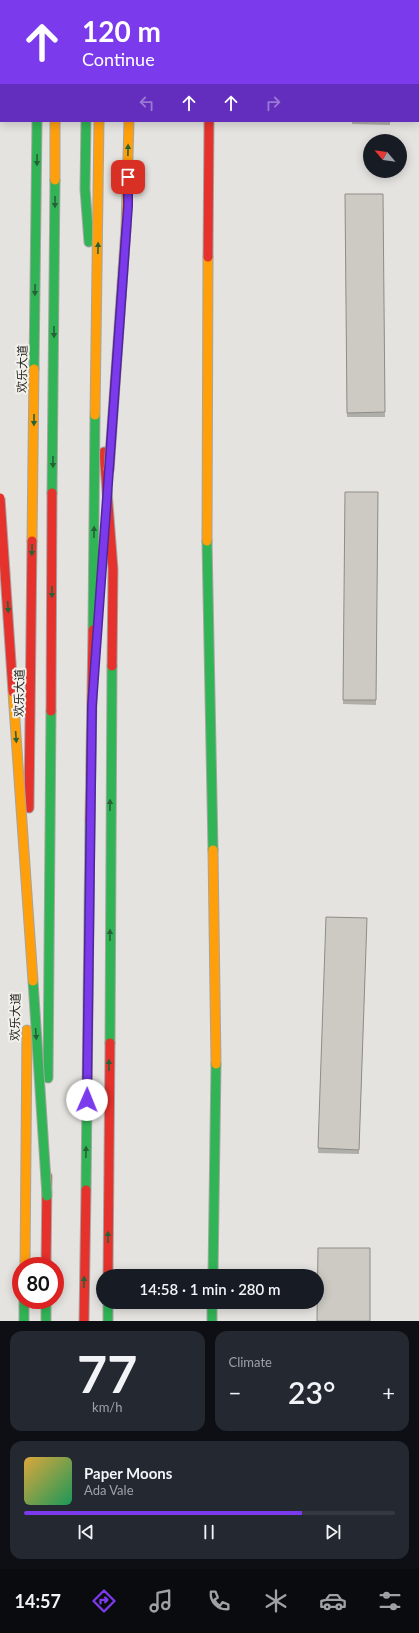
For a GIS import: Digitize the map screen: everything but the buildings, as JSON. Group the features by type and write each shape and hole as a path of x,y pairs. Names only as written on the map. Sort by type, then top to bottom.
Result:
{"main road":[{"name":"欢乐大道","path":"24,1257 37,122"},
{"path":"46,1257 55,122"},
{"path":"86,122 85,189 113,569 108,1269"},
{"path":"84,1321 99,122"},
{"path":"92,706 128,206 129,122"},
{"path":"209,122 208,562 216,1028 213,1269"},
{"path":"0,498 47,1196"},
{"path":"24,1309 24,1321"},
{"path":"46,1309 46,1321"},
{"path":"108,1309 108,1321"},
{"path":"212,1309 212,1321"}],"traffic: fast":[{"path":"34,369 37,122"},
{"path":"86,122 85,189 89,242"},
{"path":"52,493 55,180"},
{"path":"93,630 95,415"},
{"path":"207,541 213,850"},
{"path":"110,1043 112,666"},
{"path":"48,1078 51,711"},
{"path":"86,1190 90,821"},
{"path":"33,981 47,1196"},
{"path":"213,1269 216,1064"},
{"path":"24,1309 24,1321"},
{"path":"46,1309 46,1321"},
{"path":"108,1309 108,1321"},
{"path":"212,1309 212,1321"}],"traffic: slow":[{"path":"55,122 55,180"},
{"path":"95,415 99,122"},
{"path":"126,228 129,122"},
{"path":"207,541 208,257"},
{"path":"32,541 34,369"},
{"path":"13,692 33,981"},
{"path":"213,850 216,1064"},
{"path":"25,1257 27,1030"}],"traffic: jam":[{"path":"208,257 209,122"},
{"path":"109,471 126,228"},
{"path":"104,452 113,569 112,666"},
{"path":"51,711 52,493"},
{"path":"0,498 13,692"},
{"path":"29,808 32,541"},
{"path":"90,821 93,630"},
{"path":"108,1269 110,1043"},
{"path":"46,1257 47,1176"},
{"path":"84,1321 86,1190"}],"route":[{"path":"87,1100 92,706 128,206 128,177"}]}
